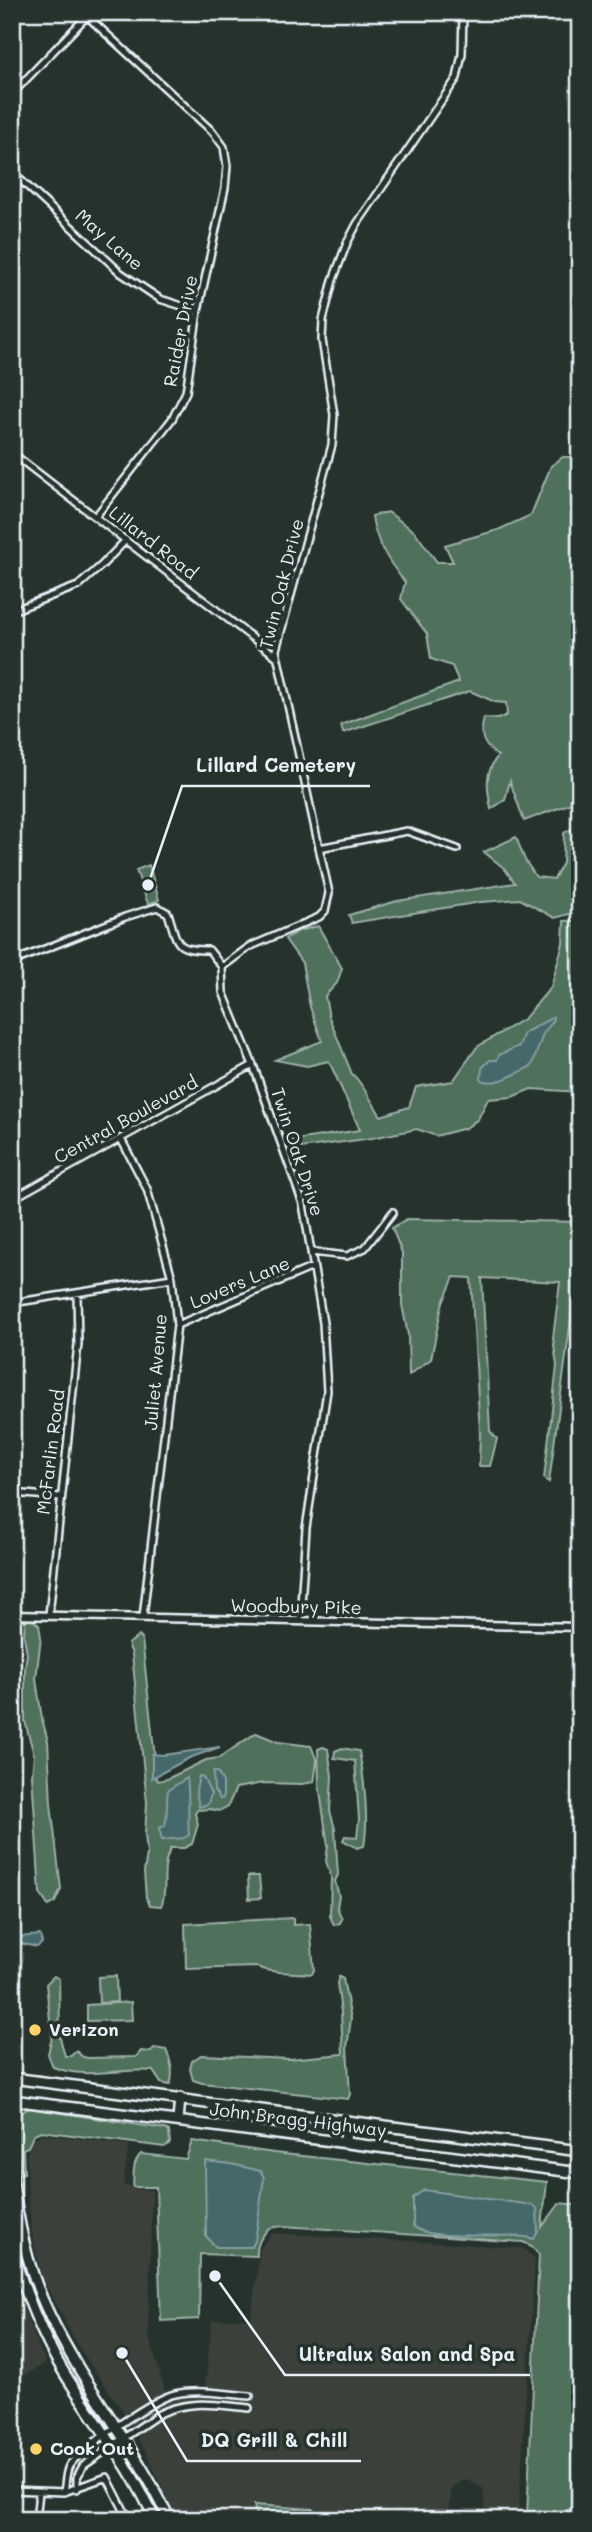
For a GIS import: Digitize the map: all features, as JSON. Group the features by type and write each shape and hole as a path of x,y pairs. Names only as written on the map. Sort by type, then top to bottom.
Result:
{"highway":[{"name":"John Bragg Highway","path":"12,2078 580,2151"},
{"path":"178,2121 180,2098"},
{"name":"John Bragg Highway","path":"12,2100 580,2172"},
{"path":"345,2142 347,2121"},
{"path":"12,2176 25,2250 41,2295 62,2339 125,2438 170,2520"},
{"path":"12,2252 28,2300 47,2342 134,2479 155,2520"}],"street":[{"name":"Twin Oak Drive","path":"300,1621 306,1528 327,1391 323,1324 303,1204 253,1065 223,992 222,967 249,947 319,917 325,911 329,893 276,656 334,429 322,340 323,320 332,280 357,224 457,78 462,54 463,12"},
{"path":"12,94 87,14"},
{"name":"Raider Drive","path":"87,14 213,132 224,147 227,166 225,188 198,311 187,391 172,419 96,516"},
{"name":"May Lane","path":"12,172 121,274 160,299 198,311"},
{"name":"Lillard Road","path":"12,453 276,656"},
{"path":"12,611 79,586 127,540"},
{"path":"319,848 407,831 457,849"},
{"path":"12,962 157,907 168,913 179,945 187,950 209,950 222,967"},
{"name":"Central Boulevard","path":"12,1199 253,1065"},
{"name":"Juliet Avenue","path":"121,1139 147,1189 172,1278 177,1325 143,1617"},
{"path":"311,1252 347,1256 365,1248 393,1212"},
{"name":"Lovers Lane","path":"177,1325 313,1267"},
{"path":"12,1303 172,1278"},
{"name":"McFarlin Road","path":"49,1615 78,1345 77,1293"},
{"path":"12,1493 60,1497"},
{"name":"Woodbury Pike","path":"12,1615 580,1627"},
{"path":"64,2492 67,2470 77,2455 152,2404 172,2394 190,2392 250,2396"},
{"path":"77,2489 77,2477 83,2466 159,2414 187,2404 249,2408"},
{"path":"12,2490 64,2492 107,2477 129,2520"},
{"path":"36,2520 38,2492"}],"shaded area":[{"path":"41,2134 129,2145 123,2185 152,2191 148,2334 165,2391 205,2387 212,2320 251,2318 260,2249 272,2233 523,2248 535,2259 518,2520 486,2520 483,2488 466,2479 452,2487 448,2520 178,2520 147,2454 122,2410 78,2346 42,2277 33,2240 27,2153 32,2141"},
{"path":"12,2283 46,2363 12,2383"}],"green space":[{"path":"563,457 580,457 580,800 524,821 510,781 505,800 491,809 488,794 490,768 498,756 489,748 482,735 484,718 498,719 507,715 506,703 495,702 470,691 343,733 341,725 459,682 452,666 431,659 427,634 401,599 405,582 384,551 372,516 388,512 415,532 437,562 453,562 445,545 498,530 531,515 551,466"},
{"path":"580,824 580,911 555,918 520,899 481,902 352,923 349,915 397,901 515,883 504,868 484,852 516,837 525,860 536,877 554,879 563,863 564,833"},
{"path":"149,865 159,900 148,904 136,870"},
{"path":"580,920 580,1092 531,1089 512,1097 488,1099 478,1119 466,1128 436,1136 417,1129 294,1149 289,1141 360,1130 329,1061 307,1066 275,1060 322,1041 310,1007 302,963 285,939 299,931 318,926 342,968 337,983 325,996 329,1017 352,1074 381,1116 409,1107 416,1087 453,1081 477,1047 525,1018 551,987 563,943 564,921"},
{"path":"407,1219 580,1222 580,1281 576,1282 549,1482 544,1479 557,1366 553,1338 560,1282 482,1278 490,1431 497,1439 490,1466 479,1466 480,1433 471,1278 454,1277 442,1305 431,1359 409,1375 408,1335 402,1305 402,1253 392,1228"},
{"path":"25,1619 39,1625 41,1637 36,1679 48,1741 51,1804 61,1889 55,1902 48,1906 40,1893 32,1775 34,1755 25,1721"},
{"path":"139,1636 142,1639 155,1759 154,1775 158,1781 206,1760 219,1758 256,1733 278,1742 311,1746 317,1761 314,1782 263,1783 236,1788 228,1806 219,1811 197,1810 195,1814 198,1824 192,1844 184,1848 171,1848 167,1856 161,1906 150,1905 146,1897 144,1872 147,1854 147,1803 132,1654 128,1644"},
{"path":"342,1748 359,1751 361,1761 366,1824 364,1846 357,1848 343,1840 345,1836 357,1837 359,1819 355,1761 334,1758 335,1751"},
{"path":"318,1749 328,1749 332,1776 330,1811 335,1829 338,1875 335,1881 339,1896 337,1907 342,1919 334,1925 330,1916 331,1877 326,1861 328,1846 319,1785"},
{"path":"248,1876 259,1876 261,1898 249,1899"},
{"path":"293,1918 293,1925 310,1924 314,1970 312,1974 276,1972 257,1967 186,1969 185,1924"},
{"path":"54,1976 59,1979 60,2038 65,2056 71,2056 76,2051 89,2058 136,2057 141,2051 151,2052 154,2048 166,2050 171,2067 170,2085 161,2083 153,2071 78,2073 53,2067 48,2054 52,2037 46,1984"},
{"path":"116,1976 117,2002 99,2003 98,1977"},
{"path":"339,1977 343,1979 351,2019 347,2047 348,2099 193,2080 190,2069 192,2061 201,2055 289,2059 343,2054 337,1983"},
{"path":"131,2002 132,2020 87,2021 87,2005"},
{"path":"29,2108 165,2129 169,2131 170,2143 164,2147 41,2131 34,2134 28,2147 23,2149 24,2173 19,2174 16,2120 18,2114"},
{"path":"192,2141 274,2153 547,2182 542,2227 560,2203 577,2205 580,2228 580,2508 527,2516 539,2255 532,2246 523,2242 283,2226 269,2228 257,2248 257,2256 200,2254 199,2319 161,2321 156,2187 133,2187 134,2169 141,2154 186,2159"},
{"path":"254,2505 313,2509 313,2520 257,2520"}],"water":[{"path":"553,1017 543,1034 532,1066 493,1082 481,1080 482,1068 490,1060 497,1060 499,1055 519,1046 524,1033"},
{"path":"220,1747 189,1758 152,1778 152,1754 164,1755"},
{"path":"213,1772 217,1772 223,1782 223,1798 220,1799 214,1790"},
{"path":"199,1776 203,1777 211,1794 208,1804 199,1807 196,1791"},
{"path":"187,1778 189,1835 162,1840 159,1828 165,1826 168,1790"},
{"path":"40,1935 42,1943 37,1947 18,1940 19,1937"},
{"path":"205,2161 261,2171 264,2178 252,2247 216,2247 206,2236"},
{"path":"424,2190 532,2205 537,2208 538,2231 534,2239 422,2231 413,2226 413,2198"}],"place":[{"name":"Lillard Cemetery","path":"148,885"},
{"name":"Verizon","path":"35,2030"},
{"name":"Ultralux Salon and Spa","path":"215,2276"},
{"name":"DQ Grill & Chill","path":"122,2353"},
{"name":"Cook Out","path":"36,2449"}]}
